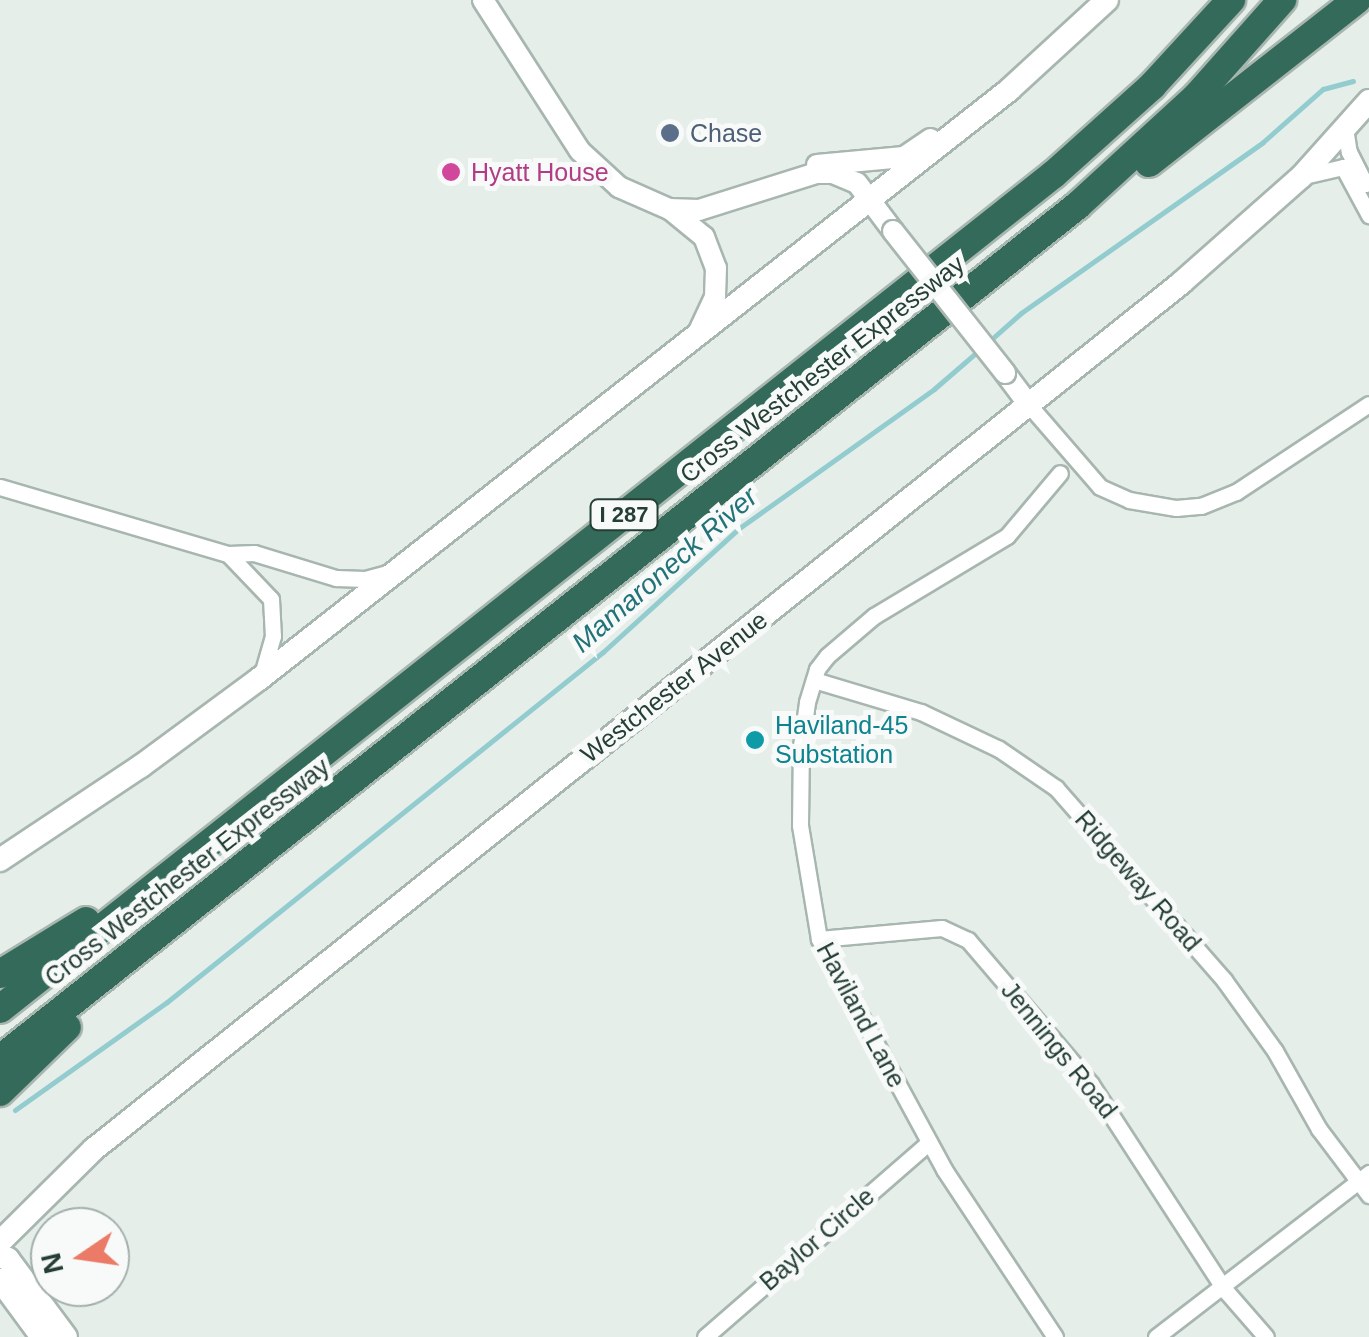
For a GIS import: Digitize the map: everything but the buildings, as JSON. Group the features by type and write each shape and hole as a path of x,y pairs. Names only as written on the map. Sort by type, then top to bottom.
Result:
{"highway":[{"name":"Cross Westchester Expressway","path":"0,1058 992,274 1148,144 1214,78 1282,0"},
{"path":"992,274 1214,115 1358,0"},
{"name":"Cross Westchester Expressway","path":"0,1009 1054,174 1133,105 1228,3"},
{"path":"0,974 194,856"},
{"path":"0,1092 212,891"}],"main road":[{"path":"0,860 141,766 259,679 1009,90 1107,0"},
{"name":"Westchester Avenue","path":"0,1242 94,1149 1181,283 1300,176 1369,101"},
{"path":"0,1256 8,1258 66,1337"},
{"path":"3,1288 42,1337"}],"street":[{"path":"483,0 580,151 619,187 669,209 704,237 716,268 716,297 697,334"},
{"path":"776,186 818,164 904,157 972,109 1009,90"},
{"path":"1345,128 1349,152 1369,192"},
{"path":"1300,176 1343,167 1369,215"},
{"path":"669,209 710,208 816,173 833,173 857,183 1029,405 1100,487 1147,504 1188,508 1214,502 1266,475 1369,404"},
{"name":"Haviland Lane","path":"1055,1337 928,1142 819,939 800,825 801,746 814,680 827,656 874,616 1007,536 1060,472"},
{"path":"0,487 228,554 254,554 336,578 365,579 396,570"},
{"path":"228,554 271,598 271,654 259,679"},
{"name":"Ridgeway Road","path":"814,680 921,712 999,749 1056,788 1224,980 1363,1176 1369,1195"},
{"name":"Jennings Road","path":"819,939 942,928 968,940 1091,1084 1221,1283 1266,1337"},
{"name":"Baylor Circle","path":"706,1337 928,1142"},
{"path":"1156,1337 1363,1176"}],"waterway":[{"name":"Mamaroneck River","path":"986,344 1021,313 1263,142 1323,89 1353,81"},
{"name":"Mamaroneck River","path":"15,1110 167,1002 603,652 738,529 934,389 978,351"}],"place":[{"name":"Chase","path":"670,133"},
{"name":"Hyatt House","path":"451,172"},
{"name":"Haviland-45 Substation","path":"755,740"}]}
